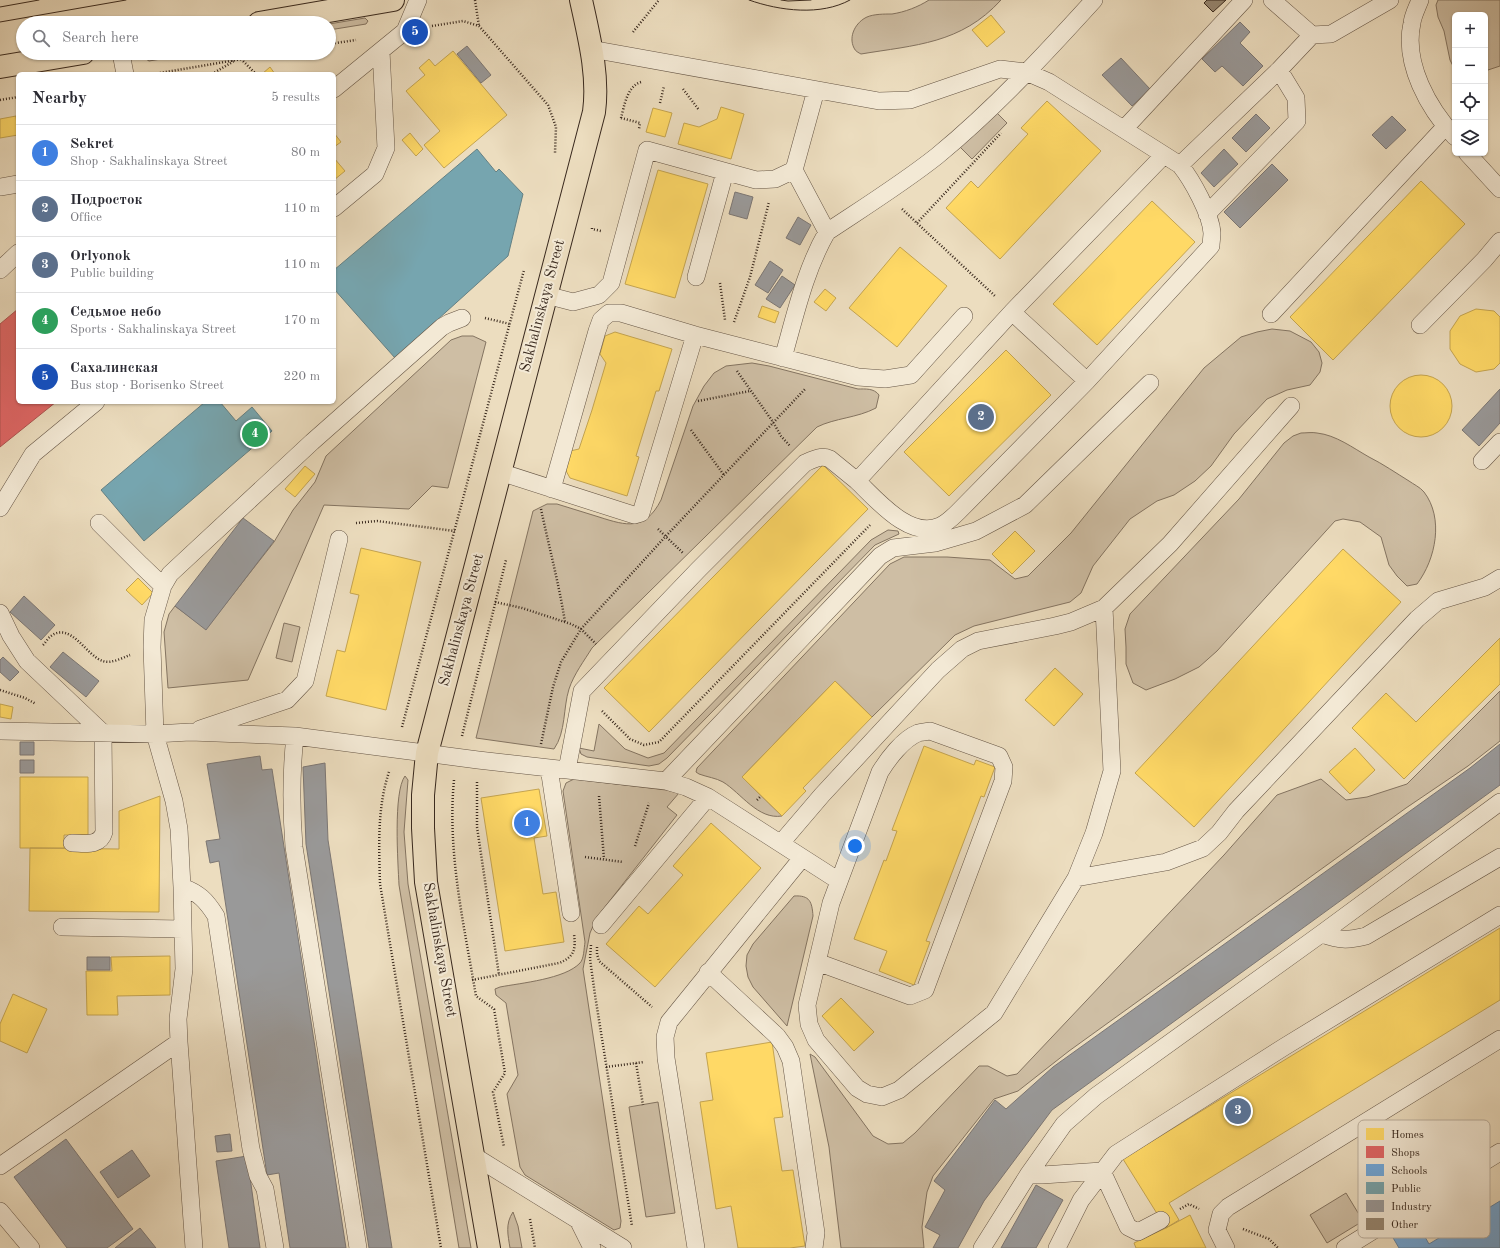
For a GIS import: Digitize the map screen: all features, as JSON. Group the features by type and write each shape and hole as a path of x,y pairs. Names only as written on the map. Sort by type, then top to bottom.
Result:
{"main road":[{"path":"300,16 393,0"},
{"name":"Sakhalinskaya Street","path":"489,1248 426,882 423,795 427,753 594,112 596,96 591,49 581,0"},
{"path":"0,67 27,68 57,60"}],"lane":[{"path":"336,87 405,31 418,0"},
{"path":"783,358 810,270 818,248 827,232 936,156 979,120 1094,0"},
{"path":"1124,129 1244,0"},
{"path":"1272,0 1312,35"},
{"path":"1180,165 1279,70 1312,35 1331,34 1390,0"},
{"path":"1271,314 1450,132 1428,103 1414,67 1410,45 1412,24 1420,0"},
{"path":"567,770 582,691 698,570 805,463 818,458 830,458 904,523 920,529 941,526 958,512 1086,381 1211,246 1212,232 1207,214 1189,176 1180,165 1049,82 1026,72 1000,69 910,100 879,101 591,49"},
{"path":"336,206 375,174 386,148 381,52"},
{"path":"122,60 125,72"},
{"path":"1207,214 1298,121 1296,98 1279,70"},
{"path":"816,90 794,170 827,232"},
{"path":"546,295 573,302 599,295 611,283 647,150 756,180 775,179 794,170"},
{"path":"857,482 1012,312 1164,155"},
{"path":"1470,156 1500,189"},
{"path":"696,277 725,172"},
{"path":"0,187 16,184"},
{"path":"1420,325 1484,260 1500,241"},
{"path":"0,270 16,255"},
{"path":"1012,312 1086,381"},
{"path":"552,488 601,320 609,313 621,313 695,335 858,377 885,379 911,375 964,316"},
{"path":"194,1248 178,1019 184,969 179,829 174,801 155,734 152,620 163,586 170,574 312,442 442,327 449,322 462,318"},
{"path":"500,472 634,515 641,513 695,335"},
{"path":"661,781 880,556 893,548 935,543 976,531 1025,505 1150,382"},
{"path":"0,508 33,454 94,404"},
{"path":"781,844 822,795 938,670 962,649 978,641 1071,622 1104,608 1170,544 1291,406"},
{"path":"1482,461 1500,442"},
{"path":"99,523 163,586"},
{"path":"190,732 286,700 305,681 340,539"},
{"path":"1076,878 1166,862 1203,848 1219,833 1236,811 1417,619 1438,601 1485,587 1500,578"},
{"path":"817,962 910,996 925,990 1003,781 1004,767 999,756 930,731 919,732 908,738 887,761 880,772 831,903 817,962 807,1005 809,1024 816,1040 857,1088 867,1094 882,1097 899,1090 994,1013 1076,878 1094,833 1112,771 1104,608"},
{"path":"0,613 11,636 27,661 103,733 104,832 99,841 72,842"},
{"path":"0,731 155,734 190,732 296,736 478,760 661,781 686,787 708,797 839,881"},
{"path":"296,736 292,762 291,804 294,847 358,1248"},
{"path":"544,767 571,913"},
{"path":"601,925 708,797"},
{"path":"982,1248 1028,1174 1064,1124 1096,1096 1321,934 1500,802"},
{"path":"1321,934 1337,939 1351,940 1366,936 1500,857"},
{"path":"696,1248 666,1058 665,1037 669,1022 708,972 802,858"},
{"path":"182,887 195,892 208,902 216,916 252,1149 258,1176 265,1189 275,1248"},
{"path":"1057,1248 1081,1200 1116,1154 1284,1047 1500,915"},
{"path":"62,927 183,929"},
{"path":"708,972 777,1036 785,1046 791,1061 816,1233 814,1248"},
{"path":"1369,1120 1500,1039"},
{"path":"0,1166 179,1042"},
{"path":"1226,1248 1217,1230 1221,1214 1228,1207 1358,1127"},
{"path":"1490,1158 1500,1152"},
{"path":"474,1156 509,1176 623,1248"},
{"path":"1028,1174 1042,1175 1102,1171"},
{"path":"1102,1171 1128,1227 1138,1232 1161,1220"},
{"path":"0,1210 31,1248"},
{"path":"578,1220 592,1248"},
{"path":"1345,1248 1361,1238"}],"path":[{"path":"475,0 479,26"},
{"path":"616,53 659,0"},
{"path":"166,72 236,60"},
{"path":"215,72 236,60"},
{"path":"242,60 254,72"},
{"path":"619,126 628,94 637,83 643,82"},
{"path":"660,103 665,82"},
{"path":"679,85 699,110"},
{"path":"0,100 16,97"},
{"path":"621,118 640,123 637,135"},
{"path":"917,223 1002,132"},
{"path":"727,343 750,277 775,179"},
{"path":"912,218 1012,312"},
{"path":"701,258 713,270 720,283 730,358 750,391 774,422 781,436"},
{"path":"544,767 543,729 553,687 561,662 581,629 825,369"},
{"path":"724,475 674,406 750,391"},
{"path":"536,483 565,622"},
{"path":"582,691 630,739 644,746 659,742 886,508"},
{"path":"340,539 353,523 377,521 455,531"},
{"path":"507,557 457,757 452,796 452,829 457,881 476,996 494,1009 505,1073 493,1092 509,1176"},
{"path":"496,602 522,608 565,622 581,629 611,660"},
{"path":"27,661 52,635 60,633 70,634 96,659 104,662 115,661 152,648"},
{"path":"396,749 383,790 379,831 380,884 441,1248"},
{"path":"478,760 477,827 499,975"},
{"path":"597,774 604,859 630,863"},
{"path":"634,848 661,781"},
{"path":"756,802 761,796"},
{"path":"444,985 559,963 566,960 573,953 575,943 571,913"},
{"path":"601,925 597,948 599,961 669,1022"},
{"path":"601,925 593,938 590,948 590,959 633,1232"},
{"path":"606,1067 636,1063 643,1105"},
{"path":"527,1215 530,1221 535,1248"},
{"path":"1237,1227 1269,1239 1278,1248"}],"shaded area":[{"path":"929,0 1001,0 986,15 970,26 953,34 918,45 861,54 857,52 852,43 852,39 856,26 863,19 873,15 902,12"},
{"path":"1438,0 1500,0 1500,66 1488,70 1488,12 1452,12 1452,64 1444,31 1438,17 1436,5"},
{"path":"365,18 368,21 366,24 336,29 336,23"},
{"path":"994,110 1007,123 972,159 959,146"},
{"path":"1272,329 1290,331 1311,342 1319,352 1322,363 1320,372 1310,385 1287,390 1267,399 1234,434 1211,466 1195,481 1174,495 1157,501 1130,519 1093,566 1081,593 1070,602 974,626 955,635 872,717 835,681 742,777 782,816 765,814 750,805 723,782 696,772 697,768 890,564 904,557 947,557 990,560 1015,579 1028,576 1071,533 1204,368 1241,337"},
{"path":"462,336 473,336 486,342 448,488 432,486 409,509 324,505 248,680 168,688 164,632 169,614 175,606 206,629 274,542 293,510 315,482 326,456 451,340"},
{"path":"752,363 858,389 872,390 879,395 876,408 817,427 592,648 571,683 567,696 561,735 554,749 476,738 533,511 547,504 557,504 627,524 634,524 648,517 655,510 661,500 693,406 704,386 714,373 726,366"},
{"path":"1301,433 1324,434 1338,439 1419,487 1424,492 1430,502 1436,526 1433,551 1424,574 1417,584 1407,586 1389,565 1381,537 1360,522 1343,519 1335,521 1217,651 1199,667 1175,679 1146,690 1133,683 1126,664 1125,629 1130,614 1239,499 1284,443 1293,436"},
{"path":"888,530 898,531 899,534 875,545 667,758 659,764 649,766 587,757 581,754 579,748 594,751 599,724 625,749 648,758 664,753 871,540"},
{"path":"284,623 300,627 292,662 276,658"},
{"path":"1500,691 1500,741 1468,766 1406,808 1069,1051 1018,1091 994,1099 933,1176 927,1192 922,1227 924,1248 841,1248 829,1147 810,1054 815,1057 873,1136 888,1144 903,1143 915,1133 979,1066 988,1066 1007,1076 1017,1074 1224,855 1277,795 1321,779 1346,800 1367,797 1407,784"},
{"path":"405,776 408,780 404,832 408,884 471,1248 459,1248 399,885 397,828 401,784"},
{"path":"574,779 666,790 679,793 667,807 677,815 597,917 590,933 583,969 621,1221 620,1228 614,1230 525,1175 520,1167 507,1094 518,1075 506,1003 496,995 495,989 554,977 573,968 580,963 582,959 585,942 563,791 566,783"},
{"path":"794,896 804,897 809,900 812,907 813,916 787,1026 753,987 748,977 746,966 747,955 753,944"},
{"path":"658,1102 675,1213 646,1217 629,1107"},
{"path":"1346,1193 1358,1213 1358,1224 1327,1243 1310,1215"},
{"path":"513,1212 518,1226 522,1248 510,1248 508,1225 510,1216"}],"building: Homes":[{"path":"991,15 1005,32 987,47 972,30"},
{"path":"453,51 507,115 444,168 424,145 440,131 406,91 425,75 419,68 429,59 435,66"},
{"path":"270,67 274,72 264,72"},
{"path":"1047,101 1101,151 1000,259 946,208 971,181 978,188 1028,134 1021,128"},
{"path":"721,107 744,114 731,159 678,144 684,123 699,127 717,119"},
{"path":"653,108 672,113 665,137 646,132"},
{"path":"16,116 16,135 0,138 0,119"},
{"path":"410,133 423,149 416,156 402,140"},
{"path":"336,136 341,142 336,146"},
{"path":"336,160 345,171 336,178"},
{"path":"658,170 708,184 675,298 625,284"},
{"path":"1421,181 1465,224 1333,360 1290,317"},
{"path":"1152,201 1195,242 1097,345 1053,304"},
{"path":"900,247 947,286 897,347 849,308"},
{"path":"825,289 836,298 826,311 814,302"},
{"path":"762,306 779,312 775,323 758,317"},
{"path":"1476,309 1494,311 1500,317 1500,363 1494,369 1476,372 1460,364 1450,349 1450,331 1460,316"},
{"path":"615,332 672,349 659,391 656,391 636,456 639,457 627,496 570,478 565,469 570,451 579,449 592,410 606,363 600,354 605,336"},
{"path":"1006,350 1051,395 949,496 904,452"},
{"path":"1421,375 1433,377 1443,384 1450,394 1452,406 1450,418 1443,428 1433,435 1421,437 1409,435 1399,428 1392,418 1390,406 1392,394 1399,384 1409,377"},
{"path":"823,465 868,509 649,732 604,688"},
{"path":"305,466 315,474 295,497 285,489"},
{"path":"1015,531 1035,551 1012,574 992,554"},
{"path":"361,548 421,562 386,710 326,696 337,650 345,652 359,595 350,593"},
{"path":"1343,549 1401,602 1194,827 1135,773"},
{"path":"138,578 153,593 142,605 126,590"},
{"path":"1500,638 1500,684 1404,779 1352,728 1386,693 1416,722"},
{"path":"1055,668 1083,694 1054,726 1025,700"},
{"path":"835,681 872,717 803,788 806,791 782,816 742,777"},
{"path":"0,704 13,707 11,719 0,717"},
{"path":"924,746 974,765 976,760 995,767 984,797 981,796 926,941 930,942 914,985 879,971 887,951 854,939 884,860 886,861 897,831 892,830"},
{"path":"1355,748 1375,770 1350,794 1329,772"},
{"path":"20,777 88,777 88,835 64,835 64,848 20,848"},
{"path":"539,789 547,836 534,838 543,894 556,892 564,942 505,951 481,798"},
{"path":"160,796 159,912 29,911 30,848 119,849 119,811"},
{"path":"711,823 761,868 655,987 606,944 639,906 648,914 683,875 673,866"},
{"path":"1500,928 1500,1000 1169,1203 1179,1220 1166,1228 1123,1159"},
{"path":"170,956 170,995 117,996 118,1015 87,1015 86,971 112,971 111,957"},
{"path":"13,994 47,1009 27,1053 0,1041 0,1024"},
{"path":"841,998 874,1032 854,1051 822,1016"},
{"path":"772,1042 783,1117 774,1118 782,1171 793,1170 805,1246 790,1248 738,1248 731,1206 716,1209 700,1102 713,1100 706,1053"},
{"path":"1190,1215 1206,1248 1136,1248 1134,1243"}],"building: Shops":[{"path":"16,311 16,404 54,404 0,447 0,324"}],"building: Schools":[{"path":"1500,1201 1500,1248 1399,1248 1393,1238 1426,1238 1429,1244 1439,1238 1490,1238 1490,1207"}],"building: Public":[{"path":"477,149 496,172 499,169 523,194 508,256 395,358 336,291 336,268"},
{"path":"203,404 222,404 236,421 252,407 272,431 144,541 101,490"}],"building: Industry":[{"path":"1240,22 1250,32 1240,43 1263,66 1243,86 1222,66 1215,72 1202,59"},
{"path":"467,46 491,75 481,83 457,54"},
{"path":"1121,58 1150,89 1132,106 1102,75"},
{"path":"1256,114 1270,128 1246,152 1232,138"},
{"path":"1392,116 1406,130 1386,149 1372,135"},
{"path":"1224,149 1238,164 1214,187 1201,173"},
{"path":"1272,164 1288,180 1240,228 1224,212"},
{"path":"735,192 753,197 747,219 729,214"},
{"path":"798,217 811,225 800,245 786,238"},
{"path":"770,261 783,270 768,293 755,285"},
{"path":"782,276 795,285 780,308 766,299"},
{"path":"1500,389 1500,423 1479,446 1462,430"},
{"path":"243,518 274,541 206,630 175,606"},
{"path":"24,596 55,625 41,640 10,612"},
{"path":"63,652 99,681 86,697 50,667"},
{"path":"3,657 19,672 10,681 0,672 0,660"},
{"path":"20,742 34,742 34,755 20,755"},
{"path":"1500,744 1500,785 1052,1110 984,1201 958,1248 933,1248 940,1235 925,1227 945,1190 934,1181 995,1100 1006,1109 1053,1067 1470,768"},
{"path":"260,756 262,770 272,769 346,1248 290,1248 279,1173 267,1175 219,861 210,863 206,841 220,839 207,764"},
{"path":"20,760 34,760 34,773 20,773"},
{"path":"325,763 328,840 392,1248 369,1248 306,844 303,767"},
{"path":"87,957 110,957 110,970 87,970"},
{"path":"230,1134 232,1151 217,1152 215,1136"},
{"path":"66,1139 133,1229 107,1248 67,1248 14,1177"},
{"path":"132,1150 150,1176 118,1198 100,1172"},
{"path":"247,1156 260,1248 229,1248 216,1161"},
{"path":"1036,1185 1063,1200 1036,1248 1001,1248"},
{"path":"140,1228 156,1248 115,1248"}],"building: Other":[{"path":"1207,0 1226,0 1213,12 1204,3"}],"tram line":[{"path":"0,7 39,0"},
{"path":"34,16 126,0"},
{"path":"749,0 774,7 800,10 826,8 839,5 850,0"},
{"path":"781,0 811,0"},
{"path":"0,22 16,19"}],"place":[{"name":"Сахалинская","path":"415,32"},
{"name":"Подросток","path":"981,417"},
{"name":"Седьмое небо","path":"255,434"},
{"name":"Sekret","path":"527,823"},
{"name":"Orlyonok","path":"1238,1111"}]}
